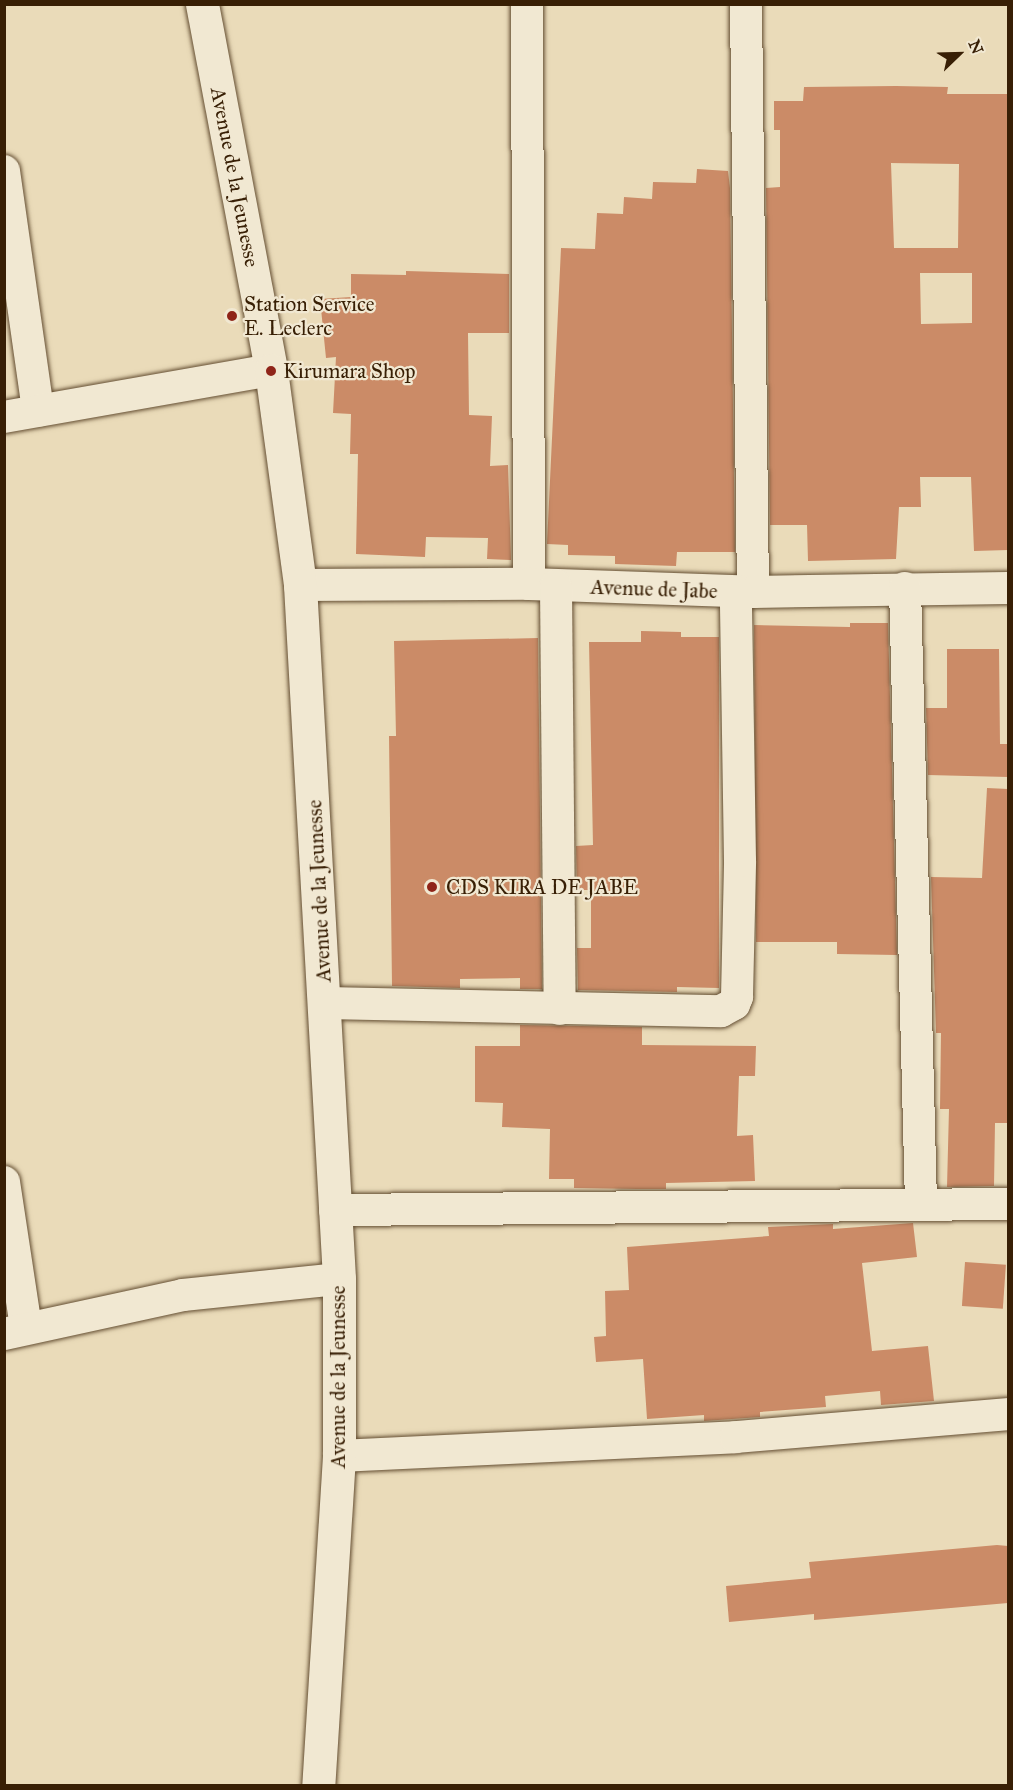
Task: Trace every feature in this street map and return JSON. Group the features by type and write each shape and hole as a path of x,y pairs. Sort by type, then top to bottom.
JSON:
{"street":[{"name":"Avenue de la Jeunesse","path":"202,4 270,370 300,585 326,1003 339,1279 339,1456 318,1785"},
{"path":"527,4 543,585 560,1009"},
{"path":"326,1003 721,1011 729,1008 737,997 745,592 746,4"},
{"path":"4,171 38,411"},
{"path":"4,417 270,370"},
{"name":"Avenue de Jabe","path":"300,585 543,585 745,592 1008,588"},
{"path":"904,588 921,1203"},
{"path":"4,1182 15,1330 183,1295 339,1279"},
{"path":"335,1210 1008,1204"},
{"path":"339,1456 736,1437 1008,1414"}],"building":[{"path":"804,87 948,87 947,94 1008,94 1008,550 974,551 971,477 920,477 921,507 899,507 896,559 808,561 807,525 770,525 766,188 780,187 780,130 774,130 774,101 803,101","holes":["891,163 959,164 958,248 894,248","920,273 972,273 972,323 921,324"]},
{"path":"697,169 728,171 730,188 735,552 677,552 676,566 615,564 615,556 568,555 568,545 547,544 561,248 595,249 597,213 623,214 624,197 652,199 653,182 696,183"},
{"path":"406,271 509,274 509,333 468,333 469,415 492,416 490,466 508,465 511,560 487,559 488,538 426,537 425,557 356,554 358,454 350,454 351,414 333,413 336,357 326,358 320,299 351,297 351,274 406,275"},
{"path":"850,623 888,623 897,955 837,954 837,942 756,942 754,625 850,627"},
{"path":"641,631 681,632 681,637 719,637 719,988 677,987 677,992 578,990 577,948 591,948 591,890 577,890 576,846 593,845 589,642 641,642"},
{"path":"538,638 542,989 520,989 520,978 460,979 460,988 392,986 389,736 396,736 394,641"},
{"path":"947,649 999,649 1000,744 1008,744 1008,777 928,775 926,708 947,708"},
{"path":"987,788 1008,789 1008,1123 995,1123 994,1186 947,1187 949,1109 940,1109 941,1033 936,1033 931,877 982,878"},
{"path":"520,1025 642,1027 642,1045 756,1046 755,1076 739,1076 737,1136 753,1135 755,1181 666,1183 666,1189 637,1189 574,1188 574,1179 549,1179 550,1129 502,1127 503,1103 475,1102 475,1046 520,1046"},
{"path":"913,1223 917,1257 862,1263 872,1351 928,1346 934,1401 881,1405 880,1391 825,1396 826,1407 760,1412 760,1417 704,1421 704,1415 647,1419 643,1359 596,1362 594,1337 606,1336 605,1291 629,1290 627,1247 769,1236 768,1227 833,1224 833,1229"},
{"path":"965,1262 1006,1265 1003,1309 962,1306"},
{"path":"997,1545 1008,1546 1008,1603 814,1620 814,1614 729,1622 726,1586 811,1578 809,1562"}],"place":[{"name":"Station Service E. Leclerc","path":"232,316"},
{"name":"Kirumara Shop","path":"271,371"},
{"name":"CDS KIRA DE JABE","path":"432,887"}]}
